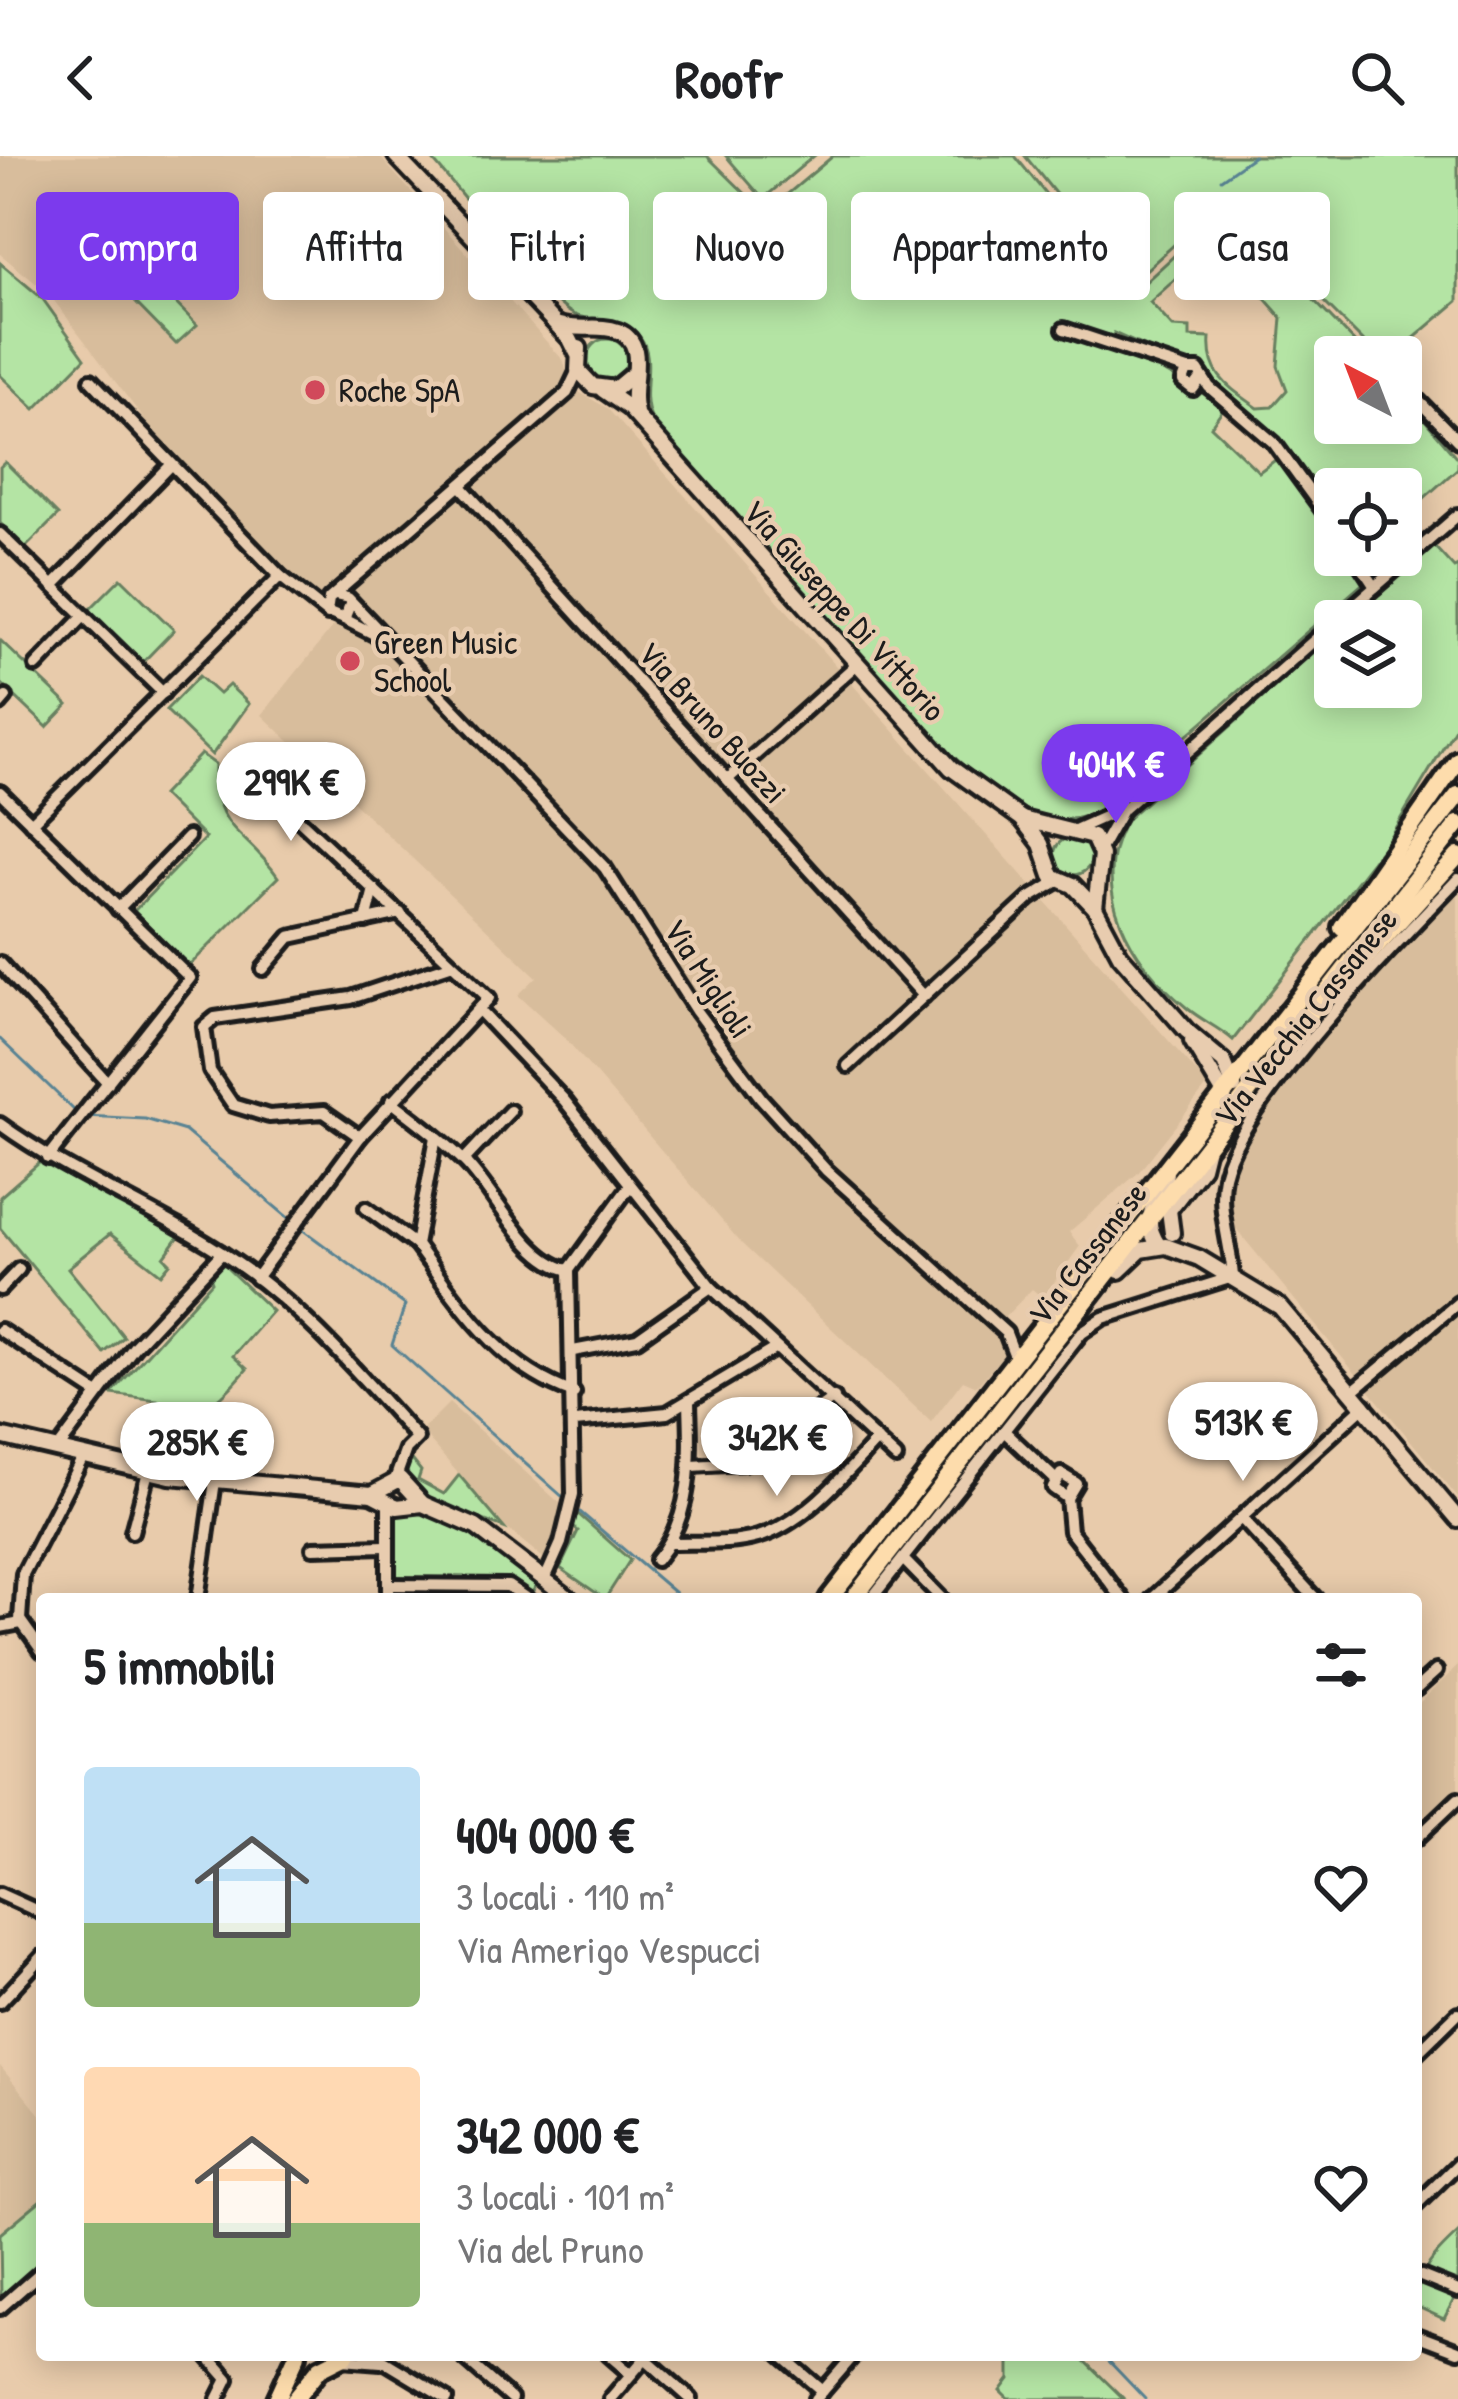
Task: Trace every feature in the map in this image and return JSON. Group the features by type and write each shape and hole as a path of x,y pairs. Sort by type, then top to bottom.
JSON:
{"main road":[{"path":"398,156 544,317 570,339 578,362 598,388 620,387 634,373"},
{"path":"544,317 595,332 615,330 628,337 637,353 632,400 640,422"},
{"path":"578,362 595,332"},
{"name":"Via Giuseppe Di Vittorio","path":"598,388 640,422 950,768 1022,820 1045,858 1095,908 1120,955 1187,1031 1226,1087"},
{"path":"1224,1061 1244,1057 1458,760"},
{"name":"Via Cassanese","path":"834,1593 1126,1225 1226,1087 1290,1012 1458,794"},
{"name":"Via Giuseppe Di Vittorio","path":"1022,820 1090,834 1100,849 1095,908"},
{"name":"Via Cassanese","path":"858,1593 1458,824"},
{"path":"1045,858 1070,829"},
{"path":"1330,990 1380,946 1458,856"},
{"path":"1066,883 1095,874"},
{"path":"1290,1012 1296,988"},
{"name":"Via Giuseppe Di Vittorio","path":"1187,1031 1224,1061 1226,1087"},
{"path":"1172,1233 1169,1210 1202,1167 1210,1133 1233,1103 1226,1087 1259,1081"},
{"path":"1159,1246 1148,1223 1149,1207 1166,1173"},
{"path":"1126,1225 1148,1223 1172,1233 1203,1260 1297,1321 1458,1519"},
{"path":"1089,1299 1102,1292 1134,1254 1159,1246 1203,1260"},
{"path":"0,1436 148,1472 397,1493 490,1534 562,1593"},
{"path":"0,1449 31,1444"},
{"path":"277,2399 296,2361"},
{"path":"295,2399 314,2374 337,2361"}],"street":[{"path":"1064,329 1171,368 1212,389 1274,443 1314,498"},
{"path":"328,614 332,597 567,393 578,362"},
{"path":"91,380 280,576 328,614 382,638"},
{"path":"567,393 598,388"},
{"path":"1422,404 1458,441"},
{"path":"53,586 170,466"},
{"name":"Via Bruno Buozzi","path":"461,486 924,995"},
{"path":"1359,600 1458,515"},
{"path":"3,543 163,693"},
{"path":"344,619 360,575"},
{"path":"32,823 280,576"},
{"path":"1368,576 1375,586"},
{"path":"304,594 350,600"},
{"name":"Via Miglioli","path":"350,600 605,868 707,1027 774,1112 826,1170 1006,1333"},
{"path":"36,665 84,616"},
{"path":"1100,849 1124,808 1314,640"},
{"path":"728,779 857,664"},
{"path":"240,764 489,998 360,1137 256,1278"},
{"path":"0,792 190,981 48,1157"},
{"path":"1070,829 1124,808"},
{"path":"118,909 188,837"},
{"path":"1030,898 1045,858"},
{"name":"Via Vecchia Cassanese","path":"1232,1277 1222,1195 1238,1137 1370,972 1458,879"},
{"path":"848,1066 1030,898 1066,883"},
{"path":"366,921 374,889"},
{"path":"263,969 290,937 400,914"},
{"path":"0,963 108,1082"},
{"path":"360,1137 324,1112 265,1116 233,1105 210,1071 207,1023 351,998 450,965"},
{"path":"479,1010 564,1100 711,1287 896,1457"},
{"path":"391,1101 464,1160 531,1244 555,1267 569,1270"},
{"path":"464,1160 510,1112"},
{"path":"3,1131 222,1252 317,1332 417,1438 387,1521 388,1593"},
{"path":"416,1245 436,1137"},
{"path":"545,1579 569,1519 575,1422 569,1270 628,1187"},
{"path":"366,1208 416,1245 476,1329 529,1372 574,1393"},
{"path":"58,1449 98,1394 222,1252"},
{"path":"1186,1293 1206,1275 1203,1260"},
{"path":"0,1289 20,1269"},
{"path":"876,1593 1091,1324 1232,1277"},
{"path":"573,1351 637,1339 711,1287"},
{"path":"1354,1390 1458,1303"},
{"path":"1006,1333 1027,1336 1046,1325"},
{"path":"0,1330 98,1394"},
{"path":"1006,1333 1015,1344 1016,1364"},
{"path":"575,1422 653,1417 689,1403 776,1348"},
{"path":"692,1466 743,1463 834,1398"},
{"path":"656,1561 670,1543 692,1466 689,1403"},
{"path":"1159,1593 1365,1405"},
{"path":"1004,1431 1055,1479"},
{"path":"670,1543 747,1540 771,1532 829,1490 877,1440"},
{"path":"36,1643 21,1623 23,1574 83,1455"},
{"path":"132,1532 148,1472"},
{"path":"1055,1479 1065,1474 1075,1479 1076,1491 1067,1498"},
{"path":"1055,1479 1054,1492 1067,1498"},
{"path":"199,1593 215,1481"},
{"path":"1067,1498 1073,1538 1118,1593"},
{"path":"1241,1518 1310,1593"},
{"path":"313,1548 386,1546"},
{"path":"904,1559 936,1593"},
{"path":"388,1585 508,1586 518,1593"},
{"path":"0,1627 21,1623"},
{"path":"1422,1684 1436,1671"},
{"path":"1422,1833 1458,1798"},
{"path":"0,1894 36,1910"},
{"path":"0,2002 36,1964"},
{"path":"1422,2048 1458,2013"},
{"path":"1422,2199 1458,2164"},
{"path":"1422,2276 1458,2291"},
{"path":"0,2308 36,2277"},
{"path":"1422,2337 1458,2351"},
{"path":"212,2361 228,2379 218,2399"},
{"path":"383,2361 447,2399"},
{"path":"468,2361 512,2399"},
{"path":"616,2361 631,2374"},
{"path":"610,2399 642,2361"},
{"path":"650,2361 691,2399"},
{"path":"787,2361 820,2395 849,2361"}],"shaded area":[{"path":"0,156 379,156 411,192 263,192 263,300 444,300 444,228 468,255 468,300 509,300 563,360 572,388 607,408 1208,1085 1138,1173 1069,1232 1080,1246 1043,1298 1032,1289 1002,1320 1013,1330 1004,1339 1007,1351 977,1386 963,1380 931,1422 742,1244 565,1038 518,995 537,977 262,715 335,624 345,625 357,606 342,591 322,600 304,594 146,434 143,418 54,300 239,300 239,192 36,192 36,283 0,254"},
{"path":"1458,869 1458,1498 1219,1208 1218,1184 1233,1135 1337,1005"},
{"path":"449,1403 564,1507 547,1561 505,1527 429,1440 424,1428"},
{"path":"1458,1666 1458,1789 1428,1817 1422,1810 1422,1700"},
{"path":"0,2066 36,2110 36,2204 0,2234"}],"green space":[{"path":"429,156 707,156 744,192 653,192 653,300 827,300 827,192 790,192 833,156 1015,156 1044,192 851,192 851,300 1150,300 1150,278 1174,256 1174,281 1150,302 1173,327 1190,328 1190,337 1210,338 1212,362 1229,387 1258,408 1272,407 1287,390 1278,366 1282,318 1266,300 1314,300 1349,336 1314,336 1314,444 1422,444 1422,417 1458,459 1458,468 1422,500 1422,468 1314,468 1314,576 1372,576 1344,600 1314,600 1314,626 1104,807 1083,817 1043,817 1005,799 954,757 651,418 645,346 633,329 573,314 555,300 629,300 629,192 468,192 468,202","holes":["1114,333 1177,361 1203,364 1289,450 1259,472 1211,426 1225,406 1165,372 1108,351"]},
{"path":"726,156 814,156 771,192 757,192"},
{"path":"1025,156 1458,156 1458,301 1417,336 1358,336 1322,300 1330,300 1330,192 1174,192 1174,245 1150,266 1150,192 1054,192"},
{"path":"0,263 36,293 36,300 43,300 85,358 35,409 0,375"},
{"path":"173,300 197,325 176,344 136,303"},
{"path":"607,339 621,345 627,359 621,373 607,379 593,373 587,359 593,345"},
{"path":"5,462 58,515 25,548 0,523 0,467"},
{"path":"1433,545 1454,568 1458,566 1458,723 1385,845 1233,1040 1167,990 1133,946 1113,897 1116,845 1127,819 1314,652 1314,708 1422,708 1422,600 1371,600 1398,576 1422,576 1422,555"},
{"path":"121,578 174,630 141,664 88,611"},
{"path":"0,640 68,705 47,727 0,682"},
{"path":"199,676 219,694 229,685 249,704 212,755 166,710"},
{"path":"201,754 215,764 225,817 278,877 189,966 134,911 205,838 162,795"},
{"path":"1073,837 1086,843 1092,856 1086,869 1073,875 1060,869 1054,856 1060,843"},
{"path":"40,1162 180,1235 164,1257 170,1263 161,1274 110,1234 68,1268 124,1337 104,1353 0,1228 0,1197"},
{"path":"229,1262 228,1269 272,1311 233,1356 247,1369 218,1400 184,1416 155,1415 157,1400 111,1394 212,1282 209,1273"},
{"path":"410,1457 421,1471 418,1480 444,1494 459,1475 504,1528 416,1495 404,1473"},
{"path":"415,1507 488,1539 539,1582 527,1593 514,1584 395,1581 395,1513"},
{"path":"577,1513 630,1560 609,1593 596,1593 560,1568 578,1531 573,1527"},
{"path":"36,2204 36,2267 1,2296 0,2234"},
{"path":"1458,2233 1458,2291 1444,2319 1422,2309 1422,2278"},
{"path":"1010,2361 1085,2361 1124,2399 1009,2399 1001,2391 1010,2379"}],"waterway":[{"path":"1221,179 1254,156"},
{"path":"0,1039 76,1112"},
{"path":"85,1116 145,1119 185,1131 292,1221"},
{"path":"299,1227 405,1305 392,1345 564,1498"},
{"path":"580,1512 675,1593"},
{"path":"1109,2361 1145,2399"}],"place":[{"name":"Roche SpA","path":"315,390"},
{"name":"Green Music School","path":"350,661"}]}
